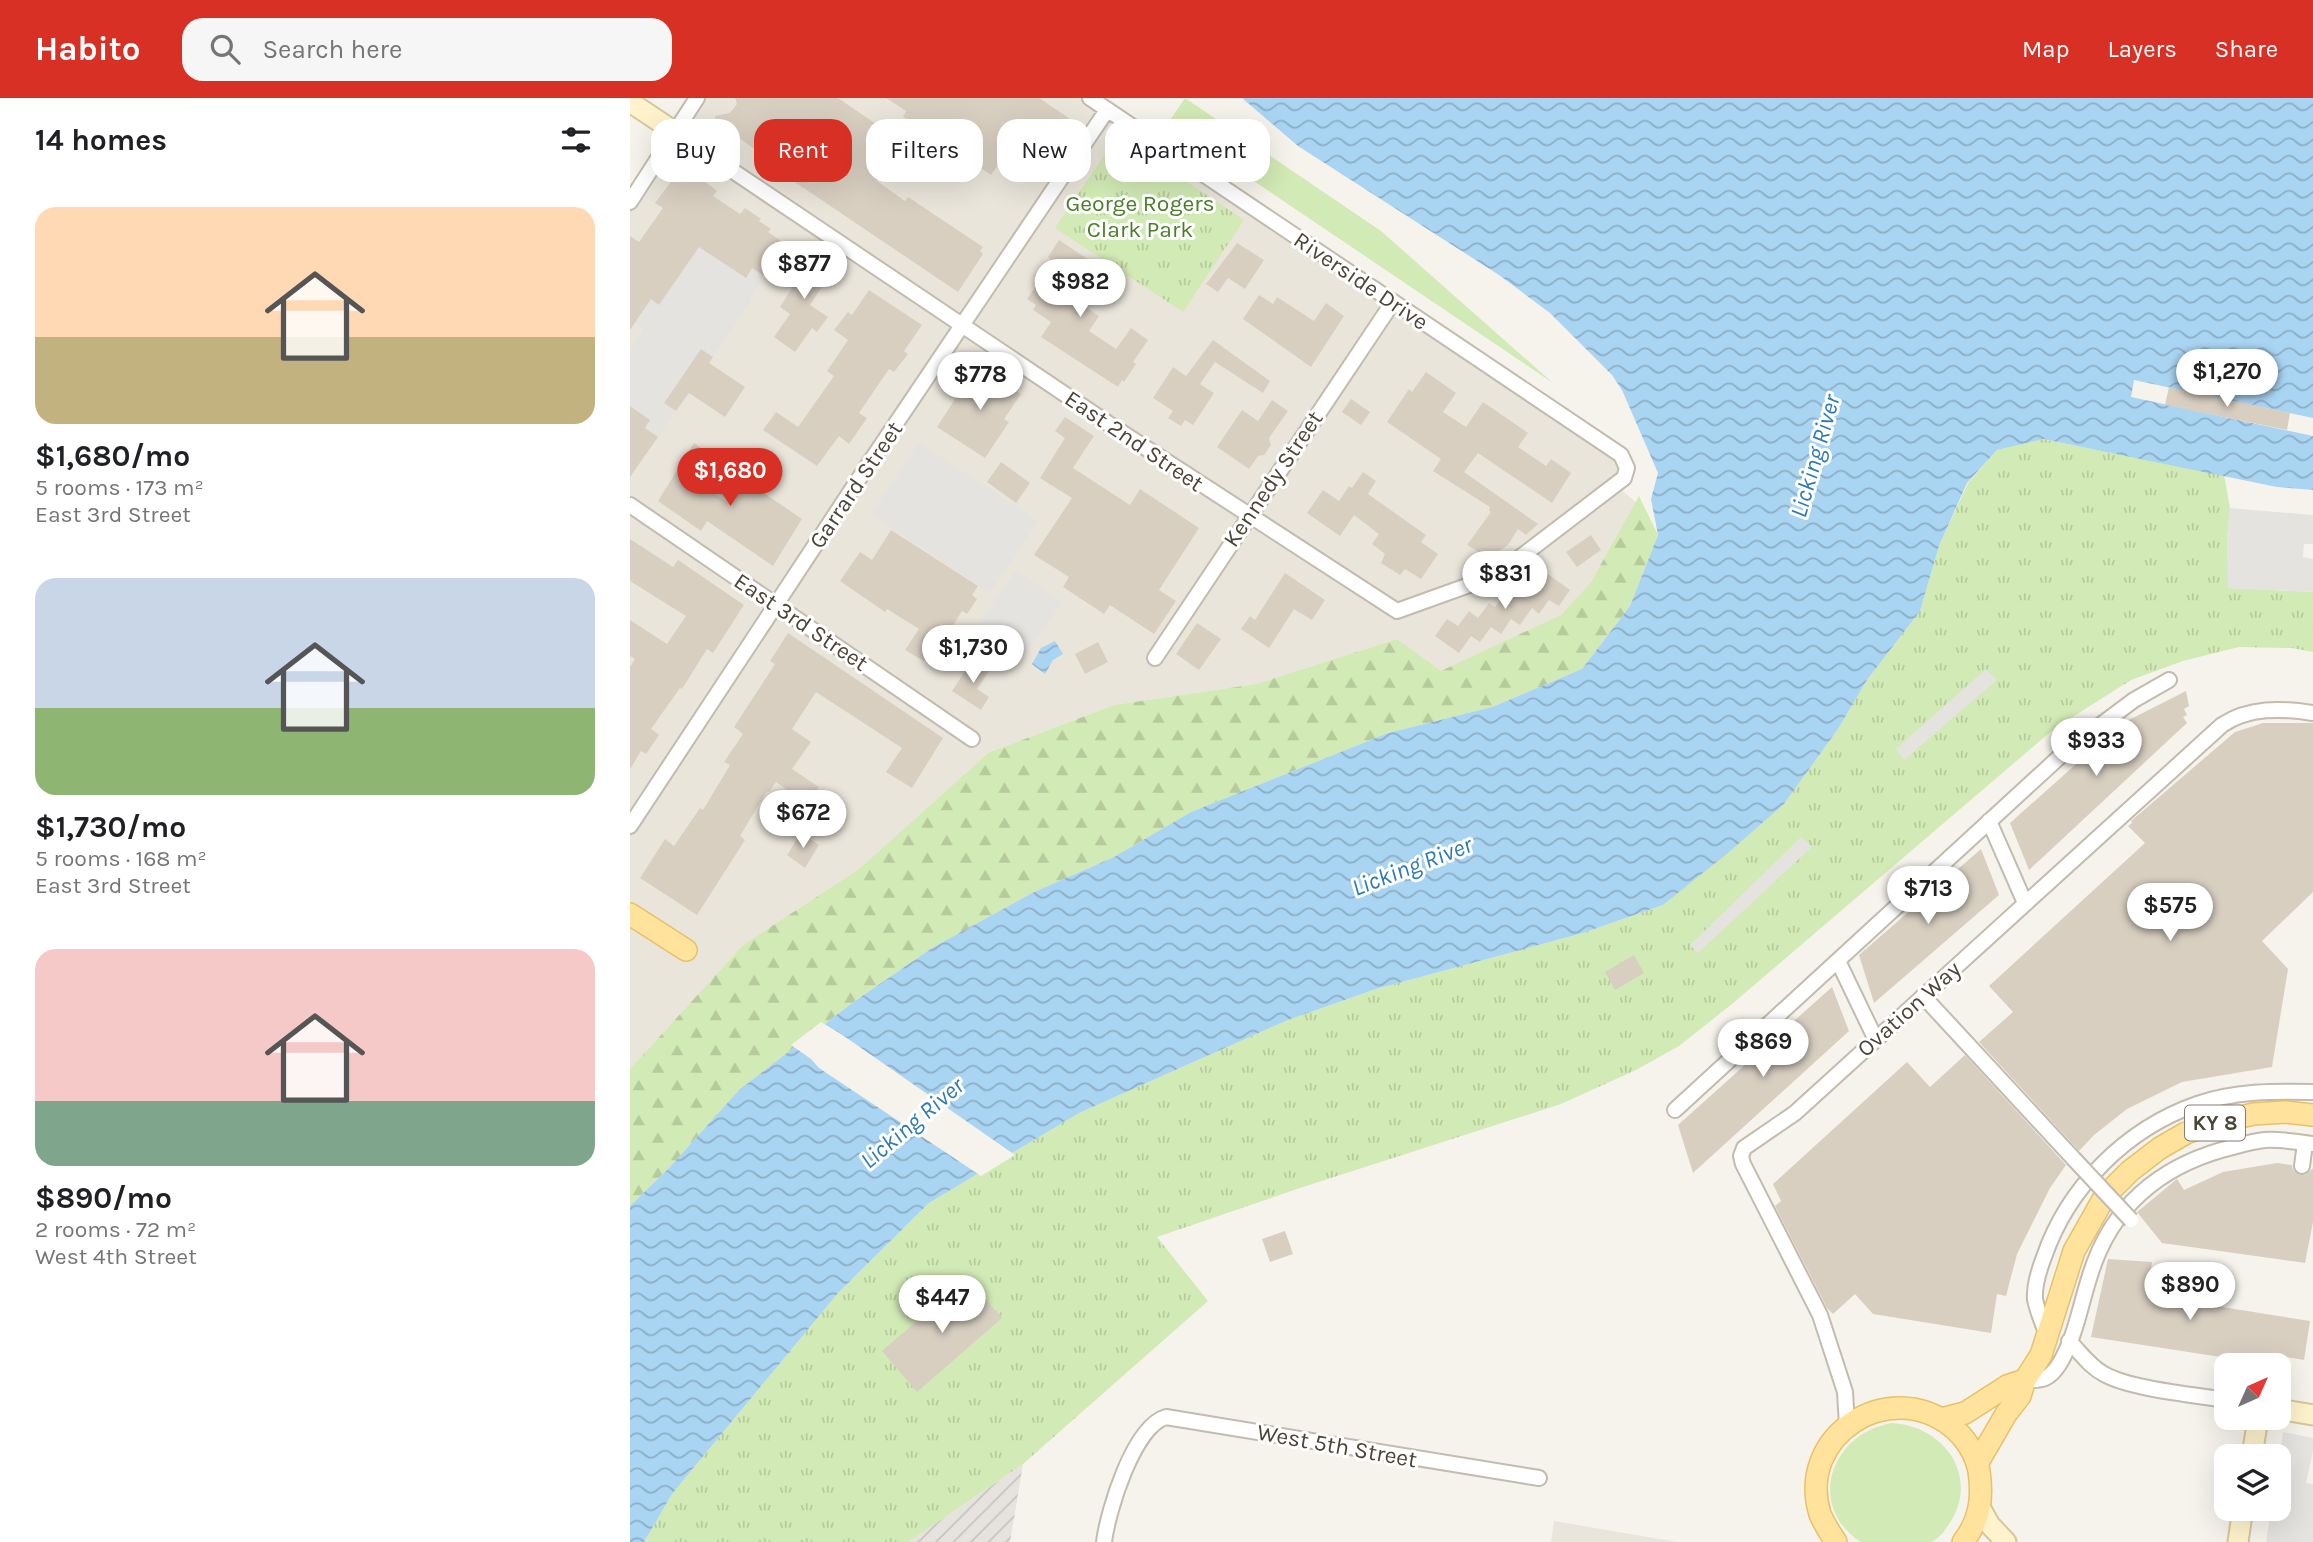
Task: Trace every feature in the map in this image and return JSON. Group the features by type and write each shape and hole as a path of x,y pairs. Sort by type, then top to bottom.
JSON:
{"main road":[{"path":"630,914 686,950"},
{"name":"KY 8","path":"1977,1464 2006,1414 2020,1396 2025,1380 2041,1355 2074,1251 2105,1196 2130,1171 2160,1148 2186,1133 2221,1121 2254,1114 2285,1112 2313,1115"},
{"path":"1941,1419 1965,1413 2007,1386 2025,1380"},
{"path":"1830,1534 1817,1498 1818,1474 1833,1440 1862,1416 1890,1408 1908,1408 1941,1419 1963,1438 1977,1464 1982,1490 1980,1507 1963,1542"}],"street":[{"path":"683,119 697,98"},
{"name":"Riverside Drive","path":"1090,98 1621,455 1627,468 1624,478 1497,575 1397,611"},
{"name":"East 2nd Street","path":"630,103 655,119"},
{"name":"Garrard Street","path":"630,827 1107,110"},
{"path":"630,202 651,169"},
{"name":"East 2nd Street","path":"740,176 1248,516 1397,611"},
{"name":"Kennedy Street","path":"1154,658 1393,302"},
{"name":"East 3rd Street","path":"630,505 972,739"},
{"path":"1675,1110 2067,750 2134,700 2169,680"},
{"name":"Ovation Way","path":"1847,1426 1845,1392 1821,1315 1741,1156 1747,1145 1785,1121 2222,725 2233,717 2254,711 2275,709 2313,713"},
{"path":"1989,821 2025,903"},
{"path":"1838,961 1876,1040"},
{"path":"1923,996 2131,1220"},
{"path":"2047,1336 2035,1299 2038,1275 2048,1245 2073,1199 2132,1137 2197,1104 2262,1090 2313,1092"},
{"path":"2025,1380 2042,1381 2061,1362 2104,1241 2133,1201 2151,1183 2171,1170 2224,1149 2265,1140 2309,1143 2302,1166"},
{"path":"2069,1341 2105,1375 2130,1384 2214,1398"},
{"path":"2291,1411 2313,1415"},
{"name":"West 5th Street","path":"1104,1542 1107,1519 1121,1478 1143,1436 1159,1419 1175,1418 1539,1479"},
{"path":"1980,1507 1990,1525 2006,1542"},
{"path":"2238,1542 2242,1521"}],"shaded area":[{"path":"697,98 1090,98 1121,119 1105,119 1105,182 1215,182 1621,455 1617,486 1638,504 1591,582 1561,615 1441,672 1397,639 1256,684 1114,705 988,753 859,869 743,945 630,1069 630,202 651,169 651,182 740,182 740,119 683,119"},
{"path":"691,239 745,278 752,268 763,275 750,302 713,357 701,349 664,403 676,411 658,437 645,428 650,420 630,406 630,349 643,329 634,323 650,299 660,304 685,267"},
{"path":"919,442 1038,521 990,593 871,514"},
{"path":"2230,508 2313,515 2313,544 2304,544 2303,557 2313,559 2313,592 2228,588 2227,540"},
{"path":"1016,570 1063,602 1021,659 976,627"},
{"path":"1986,669 1997,680 1904,760 1896,749"},
{"path":"1801,837 1812,847 1698,953 1690,945"},
{"path":"2283,1432 2313,1438 2306,1483 2313,1484 2313,1542 2266,1542 2269,1521 2291,1521 2291,1444 2281,1444"},
{"path":"1023,1464 1010,1542 908,1542"},
{"path":"1554,1521 1677,1542 1551,1542"}],"green space":[{"path":"1185,98 1216,119 1171,119"},
{"name":"George Rogers Clark Park","path":"1105,154 1105,182 1188,182 1244,220 1183,312 1055,228 1086,182 1091,182 1091,175"},
{"path":"1270,156 1381,231 1553,383 1255,182 1270,182"},
{"path":"2042,439 2224,475 2230,508 2227,540 2229,588 2313,592 2313,652 2292,648 2239,647 2183,661 2131,680 2055,728 1732,1004 1679,1046 1636,1070 1561,1104 1157,1237 1208,1301 1023,1464 908,1542 644,1542 672,1494 838,1293 929,1203 1079,1113 1288,1020 1376,989 1583,933 1663,905 1784,804 1838,729 1867,680 1920,611 1939,546 1968,483 1997,450"},
{"path":"1639,496 1658,535 1630,606 1582,669 1492,707 1388,733 1191,812 1114,857 1032,893 932,948 852,1003 739,1090 669,1168 630,1206 630,1069 743,945 859,869 988,753 1114,705 1256,684 1397,639 1441,671 1561,615 1591,582"},
{"path":"1892,1423 1911,1426 1928,1434 1953,1458 1959,1474 1961,1491 1957,1509 1944,1531 1931,1542 1861,1542 1844,1527 1834,1510 1830,1491 1833,1473 1841,1456 1854,1441 1871,1430"}],"water":[{"name":"Licking River","path":"1242,98 2313,98 2313,490 2277,487 2043,439 1997,450 1967,483 1939,546 1920,611 1867,680 1838,729 1784,804 1663,905 1583,933 1376,989 1288,1020 1079,1113 929,1203 838,1293 672,1494 644,1542 630,1542 630,1206 669,1168 739,1090 852,1003 932,948 1032,893 1114,857 1191,812 1388,733 1492,707 1582,669 1630,606 1658,535 1651,499 1658,473 1622,390 1612,375 1550,313 1499,275 1298,146 1270,122 1270,119"},
{"path":"1055,641 1063,654 1053,660 1045,674 1032,664 1041,648"}],"pier":[{"path":"2134,380 2313,418 2313,436 2131,397"},
{"path":"821,1022 1015,1155 981,1176 819,1068 791,1045"}],"building":[{"path":"735,98 838,98 869,119 866,119 866,182 878,182 905,201 908,197 983,247 980,251 983,254 958,292 795,182 852,182 852,119 754,119 754,149 740,139 740,119 716,119 715,116 730,113 737,104"},
{"path":"886,98 1039,98 1070,119 997,119 997,167 991,175 983,169 983,119 906,119 903,117 906,111"},
{"path":"671,182 705,182 717,191 713,196 740,214 745,208 771,229 768,232 784,243 763,275 752,268 746,278 699,247 659,305 651,299 630,330 630,236 639,242 663,208 655,203"},
{"path":"1059,240 1095,264 1072,298 1099,316 1089,331 1116,349 1131,328 1148,340 1133,362 1136,364 1118,387 1041,337 1051,322 1033,310 1036,305 1027,299 1053,261 1048,257"},
{"path":"1237,243 1264,260 1245,289 1228,278 1218,292 1206,284"},
{"path":"811,250 835,267 810,305 828,317 817,332 812,328 795,352 774,337 790,314 780,307 792,288 787,285"},
{"path":"869,290 922,325 904,351 908,354 894,372 889,369 859,413 867,418 849,444 839,436 817,466 763,430 776,412 798,427 834,376 827,371 848,340 834,330 848,312 852,315"},
{"path":"1259,295 1273,304 1277,297 1314,321 1326,303 1344,316 1311,367 1243,319"},
{"path":"1213,340 1270,381 1263,393 1215,362 1200,384 1214,393 1193,425 1185,420 1181,426 1168,418 1173,411 1153,398 1173,367 1186,376"},
{"path":"701,349 713,357 709,363 745,387 725,417 689,393 676,411 664,403"},
{"path":"975,368 987,377 994,376 1021,394 1004,419 1009,422 985,458 937,427"},
{"path":"1426,372 1456,393 1443,412 1466,427 1483,402 1528,433 1518,447 1546,466 1551,459 1571,473 1552,503 1478,453 1464,472 1538,524 1526,535 1518,529 1508,545 1488,558 1467,545 1491,512 1490,507 1433,471 1441,459 1387,422 1409,389 1412,392"},
{"path":"2169,387 2290,413 2287,430 2165,405"},
{"path":"1351,399 1370,412 1361,425 1342,412"},
{"path":"1272,400 1288,411 1269,438 1271,445 1264,455 1258,456 1249,469 1217,447 1242,410 1258,421"},
{"path":"630,406 650,420 645,428 658,437 630,477"},
{"path":"1065,417 1094,436 1073,468 1130,505 1140,489 1199,528 1159,590 1176,601 1154,634 1110,605 1104,614 1063,587 1069,577 1034,555 1072,498 1040,478 1065,438 1055,431"},
{"path":"694,443 720,461 702,486 729,503 745,480 802,519 773,566 707,521 701,531 658,501"},
{"path":"1001,462 1030,483 1016,503 987,482"},
{"path":"1363,472 1376,481 1368,494 1426,535 1421,542 1438,554 1421,579 1405,569 1400,575 1381,563 1385,554 1372,544 1379,534 1354,515 1340,536 1307,513 1323,490 1339,501"},
{"path":"891,530 978,586 972,595 977,599 967,614 962,611 947,635 943,632 924,661 905,650 919,629 887,609 885,612 840,581 860,552 872,560"},
{"path":"1591,535 1601,550 1577,567 1566,552"},
{"path":"630,539 673,567 678,560 744,605 713,653 707,649 682,689 680,688 651,729 659,735 646,754 641,751 630,769 630,667 635,659 630,656 630,620 667,644 686,616 630,581"},
{"path":"1541,569 1570,590 1559,606 1549,600 1539,614 1532,608 1520,625 1511,619 1501,634 1491,627 1480,642 1471,636 1459,653 1435,636 1447,619 1458,626 1469,611 1478,618 1489,603 1495,607 1507,591 1513,595 1523,581 1530,586"},
{"path":"1285,573 1325,600 1312,620 1294,609 1269,648 1241,629 1250,616 1255,620"},
{"path":"1197,623 1221,639 1199,670 1176,654"},
{"path":"788,633 943,738 912,788 886,772 902,748 816,692 792,729 811,742 792,769 819,787 807,804 776,782 769,792 767,791 740,836 745,840 697,915 640,878 665,839 674,846 700,808 703,810 730,765 724,762 743,734 734,727 775,664 770,661"},
{"path":"1098,642 1108,662 1085,674 1075,654"},
{"path":"973,659 990,670 977,689 989,697 981,710 952,691"},
{"path":"2186,691 2189,706 2184,709 2187,715 2183,717 2187,723 2029,870 2010,823 2121,724"},
{"path":"2263,723 2313,723 2313,892 2262,941 2288,969 2272,1067 2182,1082 2127,1109 2094,1135 2079,1151 1979,1042 2013,1012 1989,986 2145,843 2128,826 2131,821 2235,732"},
{"path":"801,833 819,845 805,868 787,855"},
{"path":"1981,849 1999,895 1874,1003 1859,955"},
{"path":"1634,955 1644,973 1615,990 1605,972"},
{"path":"1832,987 1849,1031 1693,1173 1678,1125"},
{"path":"1965,1055 2066,1165 2050,1188 2017,1254 2006,1296 1997,1294 1991,1333 1873,1314 1855,1294 1833,1314 1827,1308 1775,1206 1781,1201 1773,1184 1907,1062 1930,1087"},
{"path":"2277,1163 2292,1165 2293,1170 2300,1175 2306,1175 2313,1168 2313,1222 2305,1263 2162,1243 2137,1212 2177,1179 2184,1190 2223,1172"},
{"path":"1285,1231 1293,1254 1270,1262 1262,1239"},
{"path":"2108,1259 2152,1262 2147,1295 2310,1321 2304,1360 2291,1358 2291,1353 2214,1353 2214,1356 2091,1337"},
{"path":"967,1278 1002,1318 917,1392 882,1351"}]}
